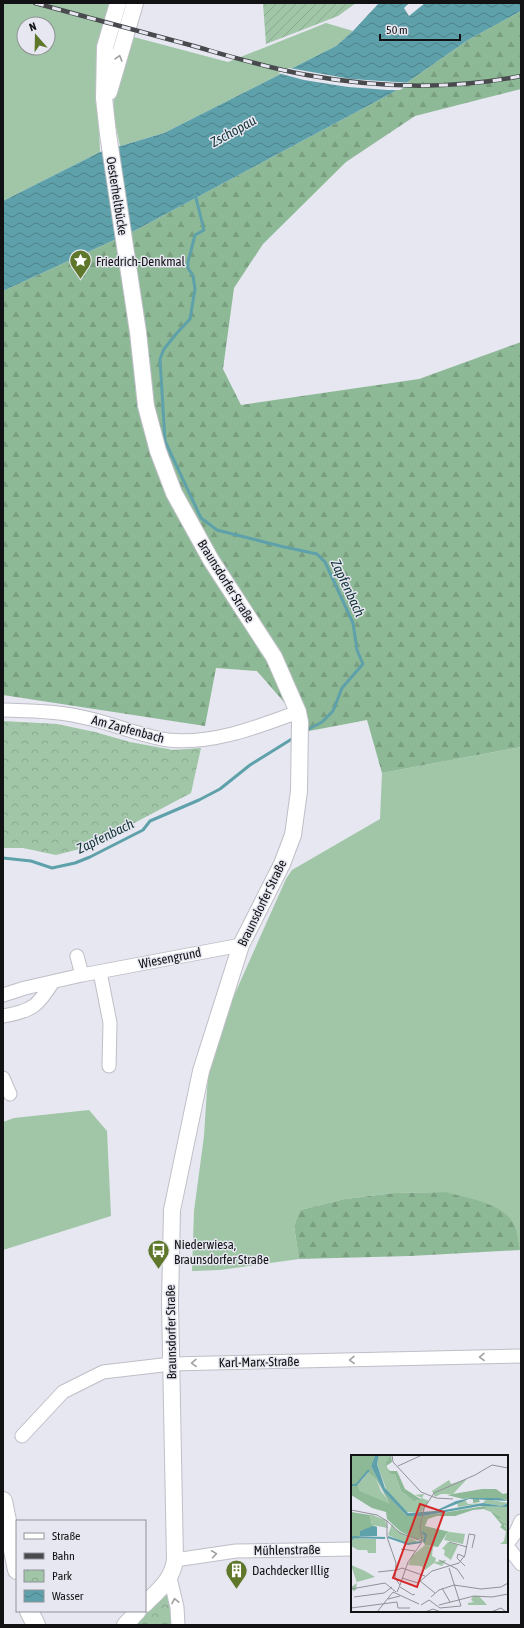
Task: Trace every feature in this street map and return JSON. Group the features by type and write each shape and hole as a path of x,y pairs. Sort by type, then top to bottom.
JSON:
{"main road":[{"path":"3,1501 16,1565"},
{"path":"29,1612 36,1625"}],"street":[{"path":"105,109 105,47 118,3"},
{"path":"105,109 135,3"},
{"name":"Oesterheltbücke","path":"105,109 127,258"},
{"name":"Braunsdorfer Straße","path":"127,258 138,332 146,406 165,472 174,493 211,560 274,657 299,717 300,746 299,792 293,835 282,864 241,945 201,1071 172,1210 170,1295 175,1560 174,1571 170,1578 146,1603"},
{"name":"Am Zapfenbach","path":"3,710 60,712 92,719 168,740 190,740 219,737 299,717"},
{"name":"Wiesengrund","path":"3,995 25,988 82,975 241,945"},
{"path":"77,956 82,975"},
{"path":"100,972 110,1023 109,1066"},
{"path":"3,1016 18,1013 31,1008 40,1001 53,982"},
{"path":"3,1078 10,1094"},
{"name":"Karl-Marx-Straße","path":"22,1436 63,1392 84,1380 103,1372 171,1364 521,1356"},
{"path":"508,1544 521,1521"},
{"path":"508,1546 521,1564"},
{"name":"Mühlenstraße","path":"175,1560 236,1551 351,1549"},
{"name":"Braunsdorfer Straße","path":"170,1578 176,1606 178,1625"},
{"path":"124,1625 137,1612"}],"green space":[{"path":"3,3 114,3 98,110 100,152 3,201"},
{"path":"263,3 356,3 338,16 266,44"},
{"path":"521,11 521,89 415,116 346,162 263,244 234,288 223,369 241,405 419,379 521,342 521,747 382,773 367,720 309,731 257,671 216,668 205,726 3,695 3,291 136,230 392,93 468,40"},
{"path":"326,23 353,31 336,46 164,133 120,146 113,113 114,93 130,36 228,62"},
{"path":"3,721 57,724 95,732 130,742 173,750 201,748 191,793 91,846 56,855 23,848 3,848"},
{"path":"521,747 521,1250 445,1192 394,1193 345,1199 300,1210 294,1226 299,1259 220,1270 192,1271 194,1211 204,1136 208,1074 233,998 286,879 292,870 380,819 382,773"},
{"path":"89,1110 107,1131 111,1216 3,1250 3,1122 14,1118"},
{"path":"445,1192 484,1202 502,1211 514,1225 520,1250 410,1256 299,1259 294,1226 300,1210 345,1199 394,1193"},
{"path":"170,1578 178,1625 125,1625 137,1612 146,1612 146,1603"}],"water":[{"name":"Zschopau","path":"379,3 409,3 404,8 409,16 425,3 521,3 521,11 468,40 392,93 136,230 3,291 3,201 100,152 164,133 336,46 353,31"}],"pier":[{"path":"289,68 351,79 411,83 400,90 348,87 304,80 278,73"}],"waterway":[{"name":"Zapfenbach","path":"195,194 204,230 195,235 188,262 188,268 193,276 195,289 190,319 164,349 160,359 165,441 201,518 217,530 317,554 325,562 353,623 357,650 363,664 342,688 333,711 322,722 305,731"},
{"name":"Zapfenbach","path":"3,858 31,861 52,868 75,863 90,857 143,830 150,821 199,800 220,789 250,765 295,737"}],"railway":[{"path":"35,3 263,65 292,72 360,83 414,86 468,84 521,76"}],"place":[{"name":"Friedrich-Denkmal","path":"81,280"},
{"name":"Niederwiesa, Braunsdorfer Straße","path":"159,1270"},
{"name":"Dachdecker Illig","path":"236,1590"}]}
